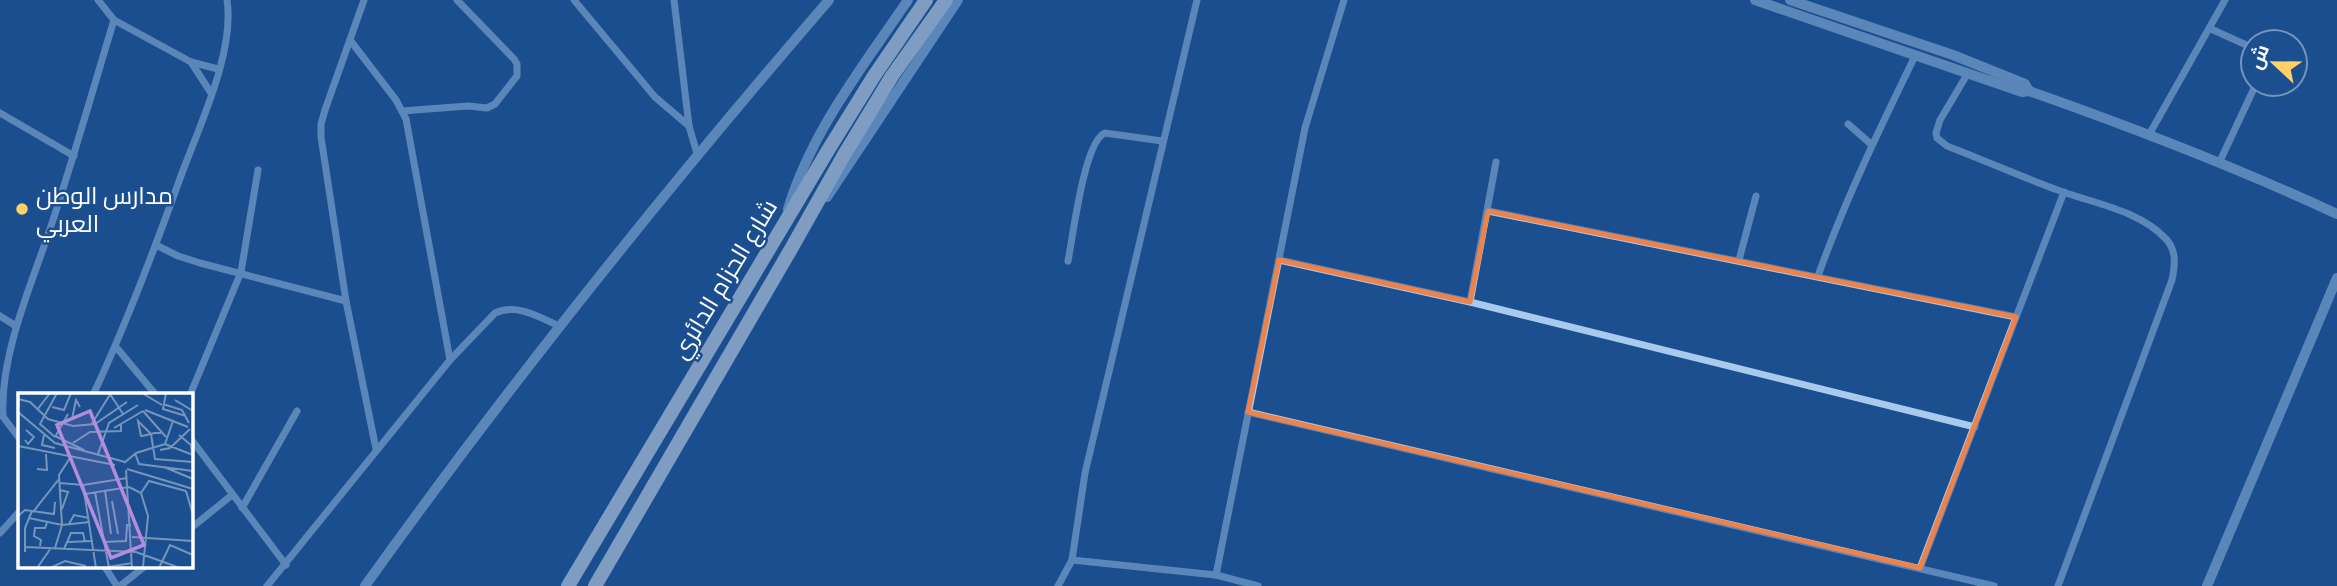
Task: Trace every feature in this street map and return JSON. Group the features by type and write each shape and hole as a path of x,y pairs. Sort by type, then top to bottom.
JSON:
{"highway":[{"name":"شارع الحزام الدائري","path":"568,586 785,220 874,76 926,0"},
{"name":"شارع الحزام الدائري","path":"595,586 844,155 892,76 946,0"}],"street":[{"path":"98,0 114,20 191,62 218,69"},
{"path":"94,393 116,347 156,245 211,93 228,32 227,0"},
{"path":"364,0 321,124 346,301 376,449"},
{"path":"402,111 468,106 488,108 495,104 517,76 517,64 514,60 457,0"},
{"path":"574,0 655,97 689,126"},
{"path":"674,0 689,126 698,158"},
{"path":"365,586 434,489 559,326 829,0"},
{"path":"785,220 798,179 822,132 845,91 908,0"},
{"path":"806,223 823,204 958,0"},
{"path":"1058,586 1072,560 1085,473 1197,0"},
{"path":"1216,575 1305,128 1344,0"},
{"path":"1755,0 2150,134 2220,161 2337,214"},
{"path":"1790,0 1953,55 2025,84 2029,91"},
{"path":"2150,134 2225,0"},
{"path":"18,437 1,414 2,383 16,326 74,156 114,20"},
{"path":"2211,29 2239,42"},
{"path":"350,40 406,119 450,359"},
{"path":"1818,276 1833,233 1915,56"},
{"path":"191,62 211,93"},
{"path":"1968,74 1940,120 1937,138 1947,146 2115,209 2145,223 2168,240 2174,254 2172,280 2058,586"},
{"path":"2220,161 2249,98"},
{"path":"1,116 74,156"},
{"path":"1847,124 1872,145"},
{"path":"1068,261 1086,166 1096,139 1105,133 1162,141"},
{"path":"1470,302 1496,162"},
{"path":"191,393 241,272 258,170"},
{"path":"1920,568 2064,192"},
{"path":"1739,260 1756,196"},
{"path":"1488,211 2016,317"},
{"path":"156,245 178,256 346,301"},
{"path":"1279,260 1470,302 1975,428"},
{"path":"2207,586 2337,278"},
{"path":"267,586 450,359 495,313 500,310 523,310 559,326"},
{"path":"0,316 16,326"},
{"path":"116,347 154,393"},
{"path":"242,508 297,411"},
{"path":"1248,412 1994,586"},
{"path":"192,440 286,565"},
{"path":"192,527 232,495"},
{"path":"0,533 18,513"},
{"path":"1072,560 1216,575 1258,586"},
{"path":"106,568 119,586 143,568"}],"highlighted area":[{"path":"1488,211 2016,317 1920,568 1248,412 1279,260 1470,302"}],"place":[{"name":"مدارس الوطن العربي","path":"22,209"}]}
